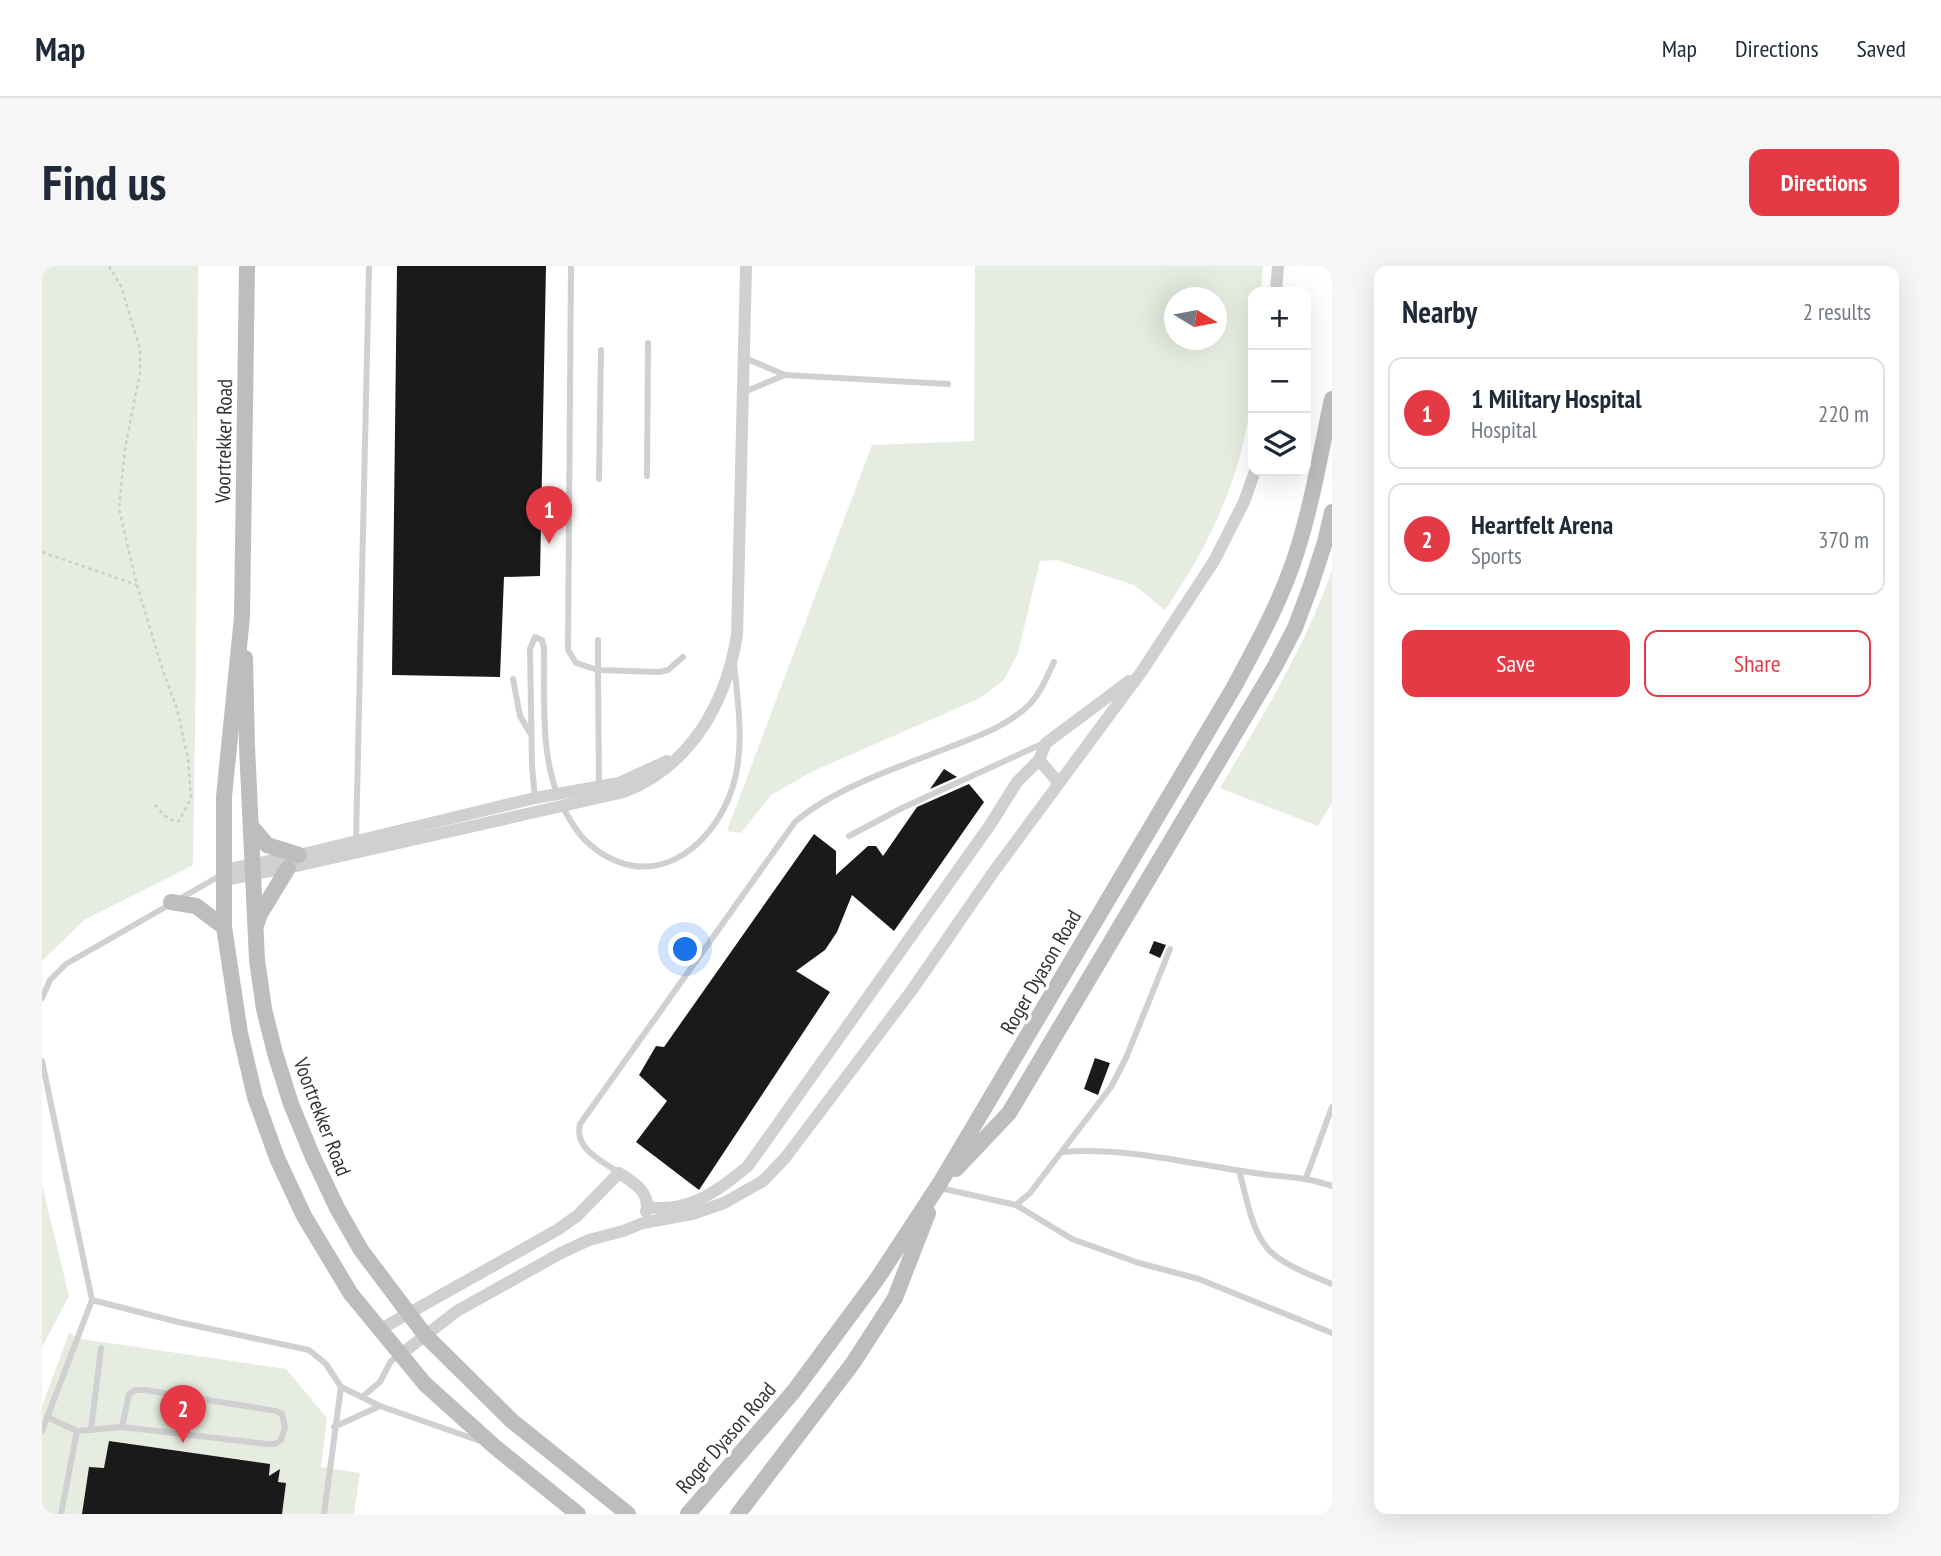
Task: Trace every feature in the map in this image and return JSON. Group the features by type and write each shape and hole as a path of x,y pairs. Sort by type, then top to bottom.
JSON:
{"street":[{"name":"Voortrekker Road","path":"247,266 242,617 224,797 222,876 224,927 231,983 255,1097 277,1158 304,1216 351,1294 425,1384 495,1447 578,1514"},
{"path":"222,876 536,813 652,780 669,768 682,753 716,704 733,658 738,610 746,266"},
{"path":"1277,287 1279,266"},
{"name":"Roger Dyason Road","path":"688,1514 794,1391 877,1279 940,1183 1234,687 1275,609 1292,567 1308,514 1332,399"},
{"path":"400,1355 486,1293 561,1253 589,1240 643,1223 692,1214 713,1207 743,1194 763,1181 785,1158 912,990 1058,782 1142,671 1214,561 1244,502 1253,476"},
{"name":"Roger Dyason Road","path":"743,1510 853,1363 895,1298 938,1188 1009,1112 1253,707 1295,628 1325,542 1332,512"},
{"name":"Voortrekker Road","path":"242,617 247,676 251,869 264,1009 287,1091 307,1143 337,1208 361,1250 425,1335 512,1421 628,1514"},
{"path":"648,1207 669,1208 692,1204 715,1193 748,1166 990,824 1009,793 1039,760 1046,743 1142,671"},
{"path":"1039,760 1058,782"},
{"path":"356,847 535,798 600,793"},
{"path":"251,826 267,845 294,861"},
{"path":"255,933 260,914 294,861"},
{"path":"171,902 196,906 224,927"},
{"path":"748,1166 763,1181"},
{"path":"379,1330 557,1230 577,1216 619,1173 640,1188 646,1199 648,1207 643,1223"}],"lane":[{"path":"356,847 369,266"},
{"path":"571,266 568,650 576,663 598,670 659,672 668,670 683,657"},
{"path":"646,476 648,343"},
{"path":"599,479 601,350"},
{"path":"745,358 785,375 948,384"},
{"path":"744,392 785,375"},
{"path":"536,813 531,735 530,649 533,638 540,638 544,648 546,729 553,782 562,805 584,839 599,852 615,861 633,866 648,867 678,859 692,850 704,840 725,806 737,768 739,720 733,658"},
{"path":"598,640 600,793"},
{"path":"619,1173 582,1145 578,1133 580,1124 795,822 828,799 990,731 1029,704 1040,692 1054,662"},
{"path":"513,679 520,716 531,735"},
{"path":"849,836 902,808 1046,743"},
{"path":"42,998 50,980 66,964 171,902 222,876"},
{"path":"1016,1205 1030,1193 1103,1098 1118,1073 1170,949"},
{"path":"42,1061 92,1300 42,1431"},
{"path":"1306,1178 1332,1107"},
{"path":"1062,1152 1115,1150 1239,1171 1306,1178 1332,1186"},
{"path":"1239,1171 1257,1232 1266,1248 1281,1260 1332,1284"},
{"path":"938,1188 1016,1205 1072,1239 1139,1263 1199,1279 1332,1334"},
{"path":"92,1300 178,1322 309,1350 326,1364 341,1387 380,1406 495,1447"},
{"path":"91,1430 101,1348"},
{"path":"362,1397 380,1382 391,1361 400,1355"},
{"path":"324,1514 341,1387"},
{"path":"47,1417 77,1431 122,1427 275,1444 281,1440 285,1427 282,1414 276,1411 145,1390 135,1390 129,1395 122,1427"},
{"path":"334,1427 380,1406"},
{"path":"61,1514 77,1431"}],"path":[{"path":"108,266 121,286 139,349 140,373 125,448 119,509 137,585 177,709 188,759 191,798 179,821 166,816 153,803"},
{"path":"42,552 137,585"}],"shaded area":[{"path":"42,266 198,266 193,865 84,920 42,961"},
{"path":"975,266 1263,266 1261,287 1248,287 1248,421 1240,456 1209,536 1165,610 1134,585 1057,560 1040,561 1018,653 1004,680 978,699 811,772 771,795 741,833 727,831 872,445 974,441"},
{"path":"1332,570 1332,803 1318,826 1220,788 1296,655"},
{"path":"42,1185 69,1296 42,1347"},
{"path":"69,1333 81,1339 286,1369 327,1418 321,1467 360,1473 354,1514 42,1514 42,1406"}],"building":[{"path":"397,266 546,266 540,576 504,577 500,677 392,675"},
{"path":"944,769 957,777 930,789"},
{"path":"969,784 984,802 894,931 852,895 837,932 825,950 796,971 830,992 699,1190 636,1142 667,1101 639,1075 656,1046 664,1047 814,834 836,851 836,875 868,846 876,846 883,856 917,807"},
{"path":"1154,941 1166,945 1160,958 1149,953"},
{"path":"1095,1058 1110,1063 1098,1095 1084,1089"},
{"path":"109,1441 270,1464 269,1476 280,1469 278,1482 286,1483 282,1514 82,1514 89,1467 104,1468"}],"place":[{"name":"1 Military Hospital","path":"549,544"},
{"name":"Heartfelt Arena","path":"183,1443"}]}
